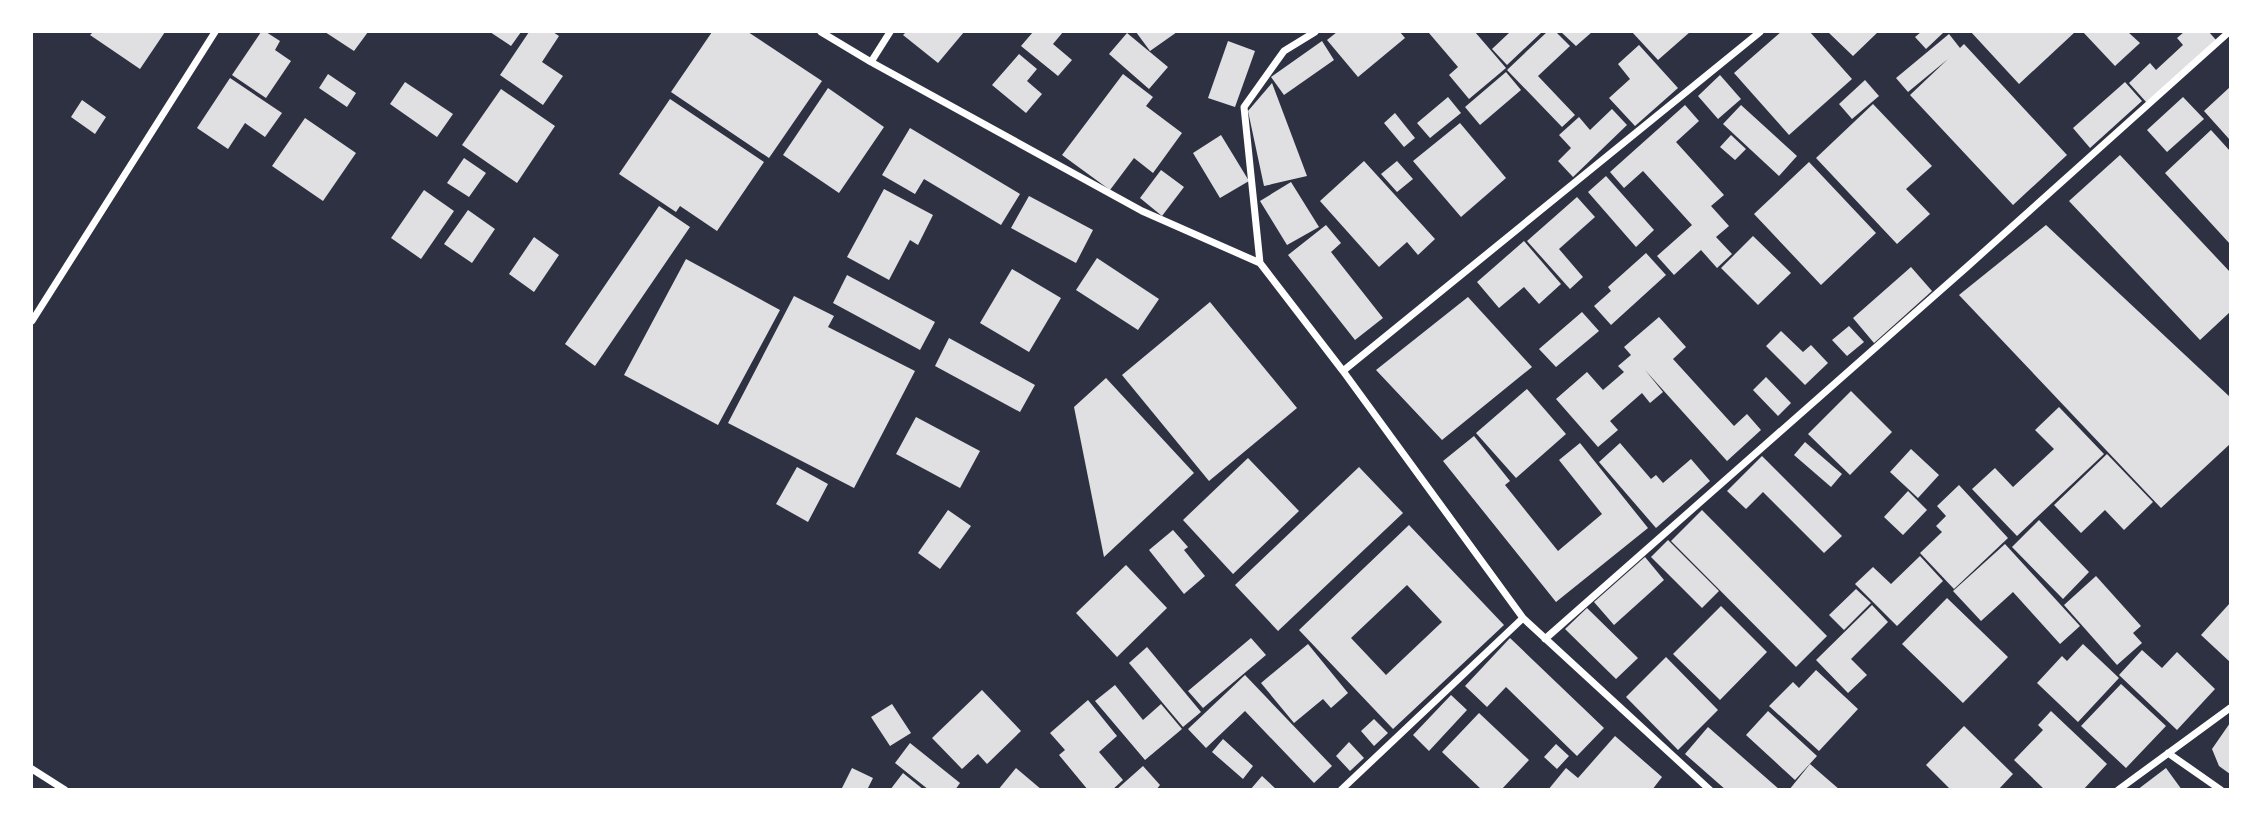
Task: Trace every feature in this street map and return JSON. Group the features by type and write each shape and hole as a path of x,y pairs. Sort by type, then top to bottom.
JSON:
{"street":[{"path":"32,321 215,32"},
{"path":"821,32 1142,211 1260,263 1343,371 1523,618 1710,789"},
{"path":"871,62 890,32"},
{"path":"1260,263 1244,107 1284,51 1315,32"},
{"path":"1343,371 1760,32"},
{"path":"1545,639 2229,32"},
{"path":"1341,789 1523,618"},
{"path":"2118,789 2231,708"},
{"path":"2168,753 2221,789"},
{"path":"32,769 65,789"}],"building":[{"path":"93,32 165,32 140,69 90,35"},
{"path":"261,32 266,32 280,41 275,50 291,61 266,98 232,75"},
{"path":"325,32 368,32 354,51"},
{"path":"490,32 521,32 511,46"},
{"path":"529,32 553,32 559,36 542,62 563,76 543,105 500,75"},
{"path":"712,32 748,32 822,81 769,158 671,92"},
{"path":"906,32 964,32 938,63 903,35"},
{"path":"1033,32 1063,32 1053,44 1072,60 1058,76 1021,46"},
{"path":"1136,32 1177,32 1150,51"},
{"path":"1337,32 1400,32 1405,38 1358,77 1327,40"},
{"path":"1475,32 1506,68 1469,99 1449,75 1458,67 1429,33"},
{"path":"1510,32 1542,32 1507,65 1492,49"},
{"path":"1547,32 1556,32 1570,46 1538,76 1575,115 1562,127 1507,70"},
{"path":"1561,32 1592,32 1576,46"},
{"path":"1632,32 1690,32 1658,60"},
{"path":"1781,32 1810,32 1852,79 1789,135 1734,73"},
{"path":"1828,32 1878,32 1853,56"},
{"path":"1921,32 1944,32 1926,49 1915,37"},
{"path":"1971,32 2075,32 2019,84"},
{"path":"2083,32 2128,32 2140,43 2115,66"},
{"path":"2184,32 2209,32 2216,40 2147,103 2129,83 2150,63 2156,70 2183,45 2177,38"},
{"path":"1127,33 1168,67 1149,89 1109,54"},
{"path":"1949,34 1960,48 1964,44 2067,155 2013,205 1910,95 1948,59 1908,92 1896,78"},
{"path":"1228,41 1255,51 1235,107 1208,98"},
{"path":"1322,41 1334,60 1284,95 1271,77"},
{"path":"1639,45 1678,88 1635,126 1609,98 1630,79 1618,64"},
{"path":"1019,54 1037,69 1027,81 1042,94 1026,113 992,85"},
{"path":"1506,72 1521,90 1480,125 1465,107"},
{"path":"328,74 356,93 347,107 319,88"},
{"path":"1123,74 1153,97 1146,106 1182,133 1153,173 1134,158 1110,190 1062,155"},
{"path":"1720,75 1741,99 1718,119 1698,96"},
{"path":"230,78 282,113 265,137 245,123 228,149 197,128"},
{"path":"1865,80 1879,96 1852,119 1839,104"},
{"path":"405,82 453,114 437,137 390,104"},
{"path":"2125,82 2142,101 2090,148 2073,128"},
{"path":"1272,83 1307,176 1264,186 1248,111"},
{"path":"2230,87 2230,140 2204,111"},
{"path":"828,88 884,127 839,193 783,155"},
{"path":"501,89 555,126 517,183 462,145"},
{"path":"1448,97 1461,113 1430,138 1417,123"},
{"path":"2183,97 2204,119 2167,152 2147,130"},
{"path":"670,99 764,162 717,231 680,206 676,212 619,174"},
{"path":"82,100 106,117 95,134 71,117"},
{"path":"1873,104 1932,166 1906,189 1930,214 1897,244 1816,158"},
{"path":"1685,105 1699,121 1676,142 1724,195 1711,206 1729,226 1716,237 1732,254 1717,268 1701,250 1674,275 1657,256 1692,225 1643,171 1624,188 1610,172"},
{"path":"1741,105 1797,156 1779,176 1723,124"},
{"path":"1612,109 1627,125 1573,177 1558,161 1571,148 1559,135 1579,117 1590,130"},
{"path":"1395,113 1415,138 1404,147 1384,123"},
{"path":"305,118 356,153 323,201 272,166"},
{"path":"1460,123 1506,178 1461,217 1413,161"},
{"path":"910,128 1020,194 1001,225 924,179 915,194 882,175"},
{"path":"2211,130 2230,151 2230,244 2165,173"},
{"path":"1221,135 1249,181 1220,198 1193,153"},
{"path":"1731,135 1746,149 1735,160 1720,147"},
{"path":"2120,155 2230,272 2230,312 2200,340 2069,201"},
{"path":"464,158 486,173 469,197 447,183"},
{"path":"1364,161 1435,239 1418,255 1407,242 1379,267 1320,201"},
{"path":"1397,161 1413,179 1397,192 1381,174"},
{"path":"1809,162 1876,233 1821,285 1754,214"},
{"path":"1161,170 1184,187 1162,216 1140,198"},
{"path":"1606,176 1654,230 1636,247 1588,192"},
{"path":"1291,182 1319,227 1287,245 1260,201"},
{"path":"884,189 933,215 918,245 910,240 889,280 847,257"},
{"path":"424,190 454,211 421,259 391,238"},
{"path":"1029,196 1093,230 1076,263 1011,228"},
{"path":"1577,197 1595,217 1559,249 1583,277 1570,289 1527,241"},
{"path":"659,206 690,227 595,366 565,344"},
{"path":"468,210 495,229 472,263 444,244"},
{"path":"1326,225 1341,243 1331,252 1383,318 1355,340 1288,255"},
{"path":"2046,225 2230,397 2230,444 2161,508 1959,295"},
{"path":"1753,236 1791,273 1758,305 1721,268"},
{"path":"534,237 559,255 534,292 509,274"},
{"path":"1524,241 1561,284 1539,304 1524,287 1499,308 1477,282"},
{"path":"1646,253 1666,275 1611,325 1594,306 1611,291 1608,287"},
{"path":"1097,258 1159,299 1138,330 1076,290"},
{"path":"686,259 780,310 718,425 624,375"},
{"path":"1911,267 1932,291 1874,343 1853,318"},
{"path":"1012,269 1061,298 1029,352 980,323"},
{"path":"847,275 935,322 920,350 833,303"},
{"path":"794,296 834,316 828,327 915,371 854,488 728,423"},
{"path":"1468,297 1532,367 1442,440 1376,370"},
{"path":"1210,302 1297,408 1209,481 1122,375"},
{"path":"1582,312 1599,331 1556,367 1539,349"},
{"path":"1659,317 1686,347 1673,359 1734,426 1747,414 1761,430 1727,461 1645,370 1663,392 1650,403 1642,393 1610,421 1618,430 1598,447 1556,399 1587,372 1603,390 1624,372 1618,366 1631,355 1624,347"},
{"path":"1849,326 1864,342 1847,356 1832,340"},
{"path":"1781,331 1803,352 1811,345 1828,363 1805,385 1766,346"},
{"path":"949,338 1035,385 1020,412 935,366"},
{"path":"1766,377 1791,403 1778,416 1753,390"},
{"path":"1106,378 1194,473 1104,557 1074,407"},
{"path":"1527,389 1566,434 1516,478 1476,433"},
{"path":"1851,391 1892,432 1850,475 1808,434"},
{"path":"2059,407 2104,454 2017,536 1972,489 1995,468 2013,487 2054,449 2035,430"},
{"path":"916,417 980,451 960,488 896,454"},
{"path":"1474,436 1510,481 1505,485 1558,551 1602,514 1559,460 1580,443 1648,528 1556,602 1443,461"},
{"path":"1805,442 1842,474 1831,487 1794,455"},
{"path":"1620,443 1651,479 1656,475 1663,483 1691,459 1710,481 1656,528 1599,462"},
{"path":"1911,449 1939,475 1918,498 1890,472"},
{"path":"2107,454 2153,502 2124,530 2105,510 2081,533 2054,505"},
{"path":"1762,456 1842,536 1824,553 1763,492 1746,509 1727,491"},
{"path":"1248,458 1299,511 1233,574 1183,520"},
{"path":"797,467 828,484 808,522 776,504"},
{"path":"1359,467 1403,513 1278,631 1235,585"},
{"path":"1959,485 2008,538 1954,589 1920,553 1942,532 1936,526 1946,516 1937,506"},
{"path":"1908,491 1927,510 1903,535 1884,517"},
{"path":"948,510 971,526 940,569 918,553"},
{"path":"1702,510 1827,636 1796,667 1671,541"},
{"path":"2039,520 2089,572 2063,599 2012,547"},
{"path":"1409,525 1504,625 1393,729 1299,630","holes":["1407,585 1442,622 1386,675 1351,638"]},
{"path":"1173,530 1188,547 1184,550 1205,576 1184,594 1149,550"},
{"path":"1668,540 1719,591 1702,608 1651,557"},
{"path":"2005,544 2080,626 2060,644 2013,592 1981,621 1953,591"},
{"path":"1920,556 1943,581 1897,626 1855,584 1873,567 1891,584"},
{"path":"1645,557 1664,580 1614,625 1594,602"},
{"path":"1126,565 1167,608 1117,657 1076,613"},
{"path":"2096,576 2141,626 2133,633 2142,643 2117,665 2064,605"},
{"path":"1856,589 1871,603 1844,630 1829,615"},
{"path":"1947,598 2008,657 1963,703 1902,644"},
{"path":"2230,603 2230,662 2201,635"},
{"path":"1872,605 1888,622 1851,659 1867,675 1848,693 1816,660"},
{"path":"1721,606 1767,652 1720,700 1673,654"},
{"path":"1587,608 1638,658 1616,679 1565,629"},
{"path":"1251,638 1266,655 1203,708 1188,691"},
{"path":"1510,638 1604,728 1577,756 1506,687 1487,707 1465,686"},
{"path":"1308,644 1348,693 1331,708 1323,699 1294,723 1261,683"},
{"path":"2083,644 2119,678 2078,722 2037,683 2062,656 2067,661"},
{"path":"1147,647 1201,712 1183,727 1129,663"},
{"path":"2142,650 2162,668 2177,652 2215,689 2177,730 2119,675"},
{"path":"1666,657 1718,710 1678,750 1626,697"},
{"path":"1816,670 1858,709 1819,751 1769,706 1793,682 1799,688"},
{"path":"1245,675 1332,766 1314,783 1245,711 1206,748 1188,729"},
{"path":"2121,684 2166,726 2126,768 2081,726"},
{"path":"1115,685 1143,720 1161,704 1182,729 1145,760 1095,701"},
{"path":"982,690 1021,731 987,764 978,754 962,769 932,738"},
{"path":"1451,695 1467,710 1429,751 1413,735"},
{"path":"1088,700 1117,736 1099,752 1123,780 1112,790 1088,790 1059,755 1065,750 1050,733"},
{"path":"892,704 911,733 890,746 871,717"},
{"path":"1768,711 1817,756 1795,780 1746,735"},
{"path":"2051,711 2107,764 2083,790 2045,790 2014,760 2043,730 2038,725"},
{"path":"1479,713 1529,760 1501,790 1482,790 1442,752"},
{"path":"1374,719 1388,733 1374,746 1361,731"},
{"path":"2230,723 2230,774 2219,766 2212,749"},
{"path":"1964,726 2013,774 1998,790 1951,790 1926,765"},
{"path":"1708,727 1780,790 1726,790 1685,754"},
{"path":"1615,736 1662,777 1652,790 1548,790 1566,768 1578,778"},
{"path":"1223,739 1253,766 1243,779 1212,752"},
{"path":"1349,742 1364,758 1350,771 1336,756"},
{"path":"910,743 960,783 955,790 929,790 895,763"},
{"path":"1556,744 1569,756 1557,769 1544,757"},
{"path":"1810,764 1840,790 1789,790"},
{"path":"1143,766 1160,785 1156,790 1116,790"},
{"path":"852,768 873,778 867,790 841,790"},
{"path":"1016,768 1042,790 998,790"},
{"path":"2166,768 2182,790 2137,790"},
{"path":"903,773 924,790 890,790"},
{"path":"1262,776 1277,790 1250,790"}]}
